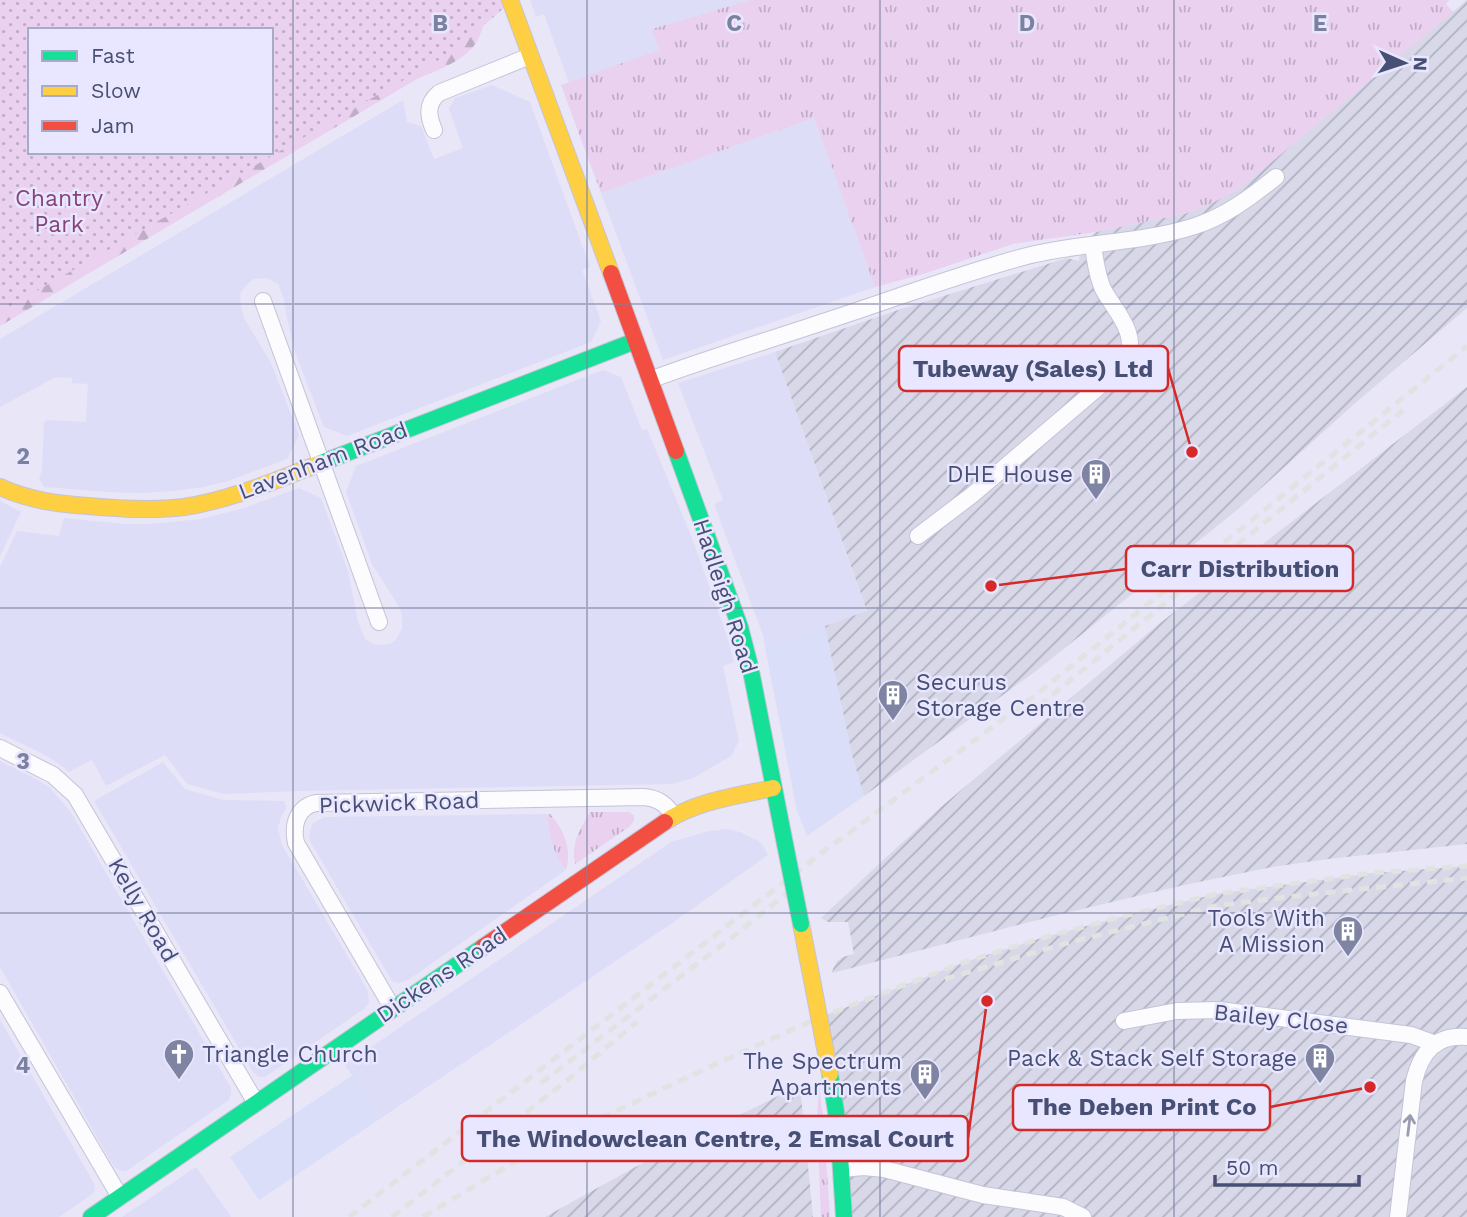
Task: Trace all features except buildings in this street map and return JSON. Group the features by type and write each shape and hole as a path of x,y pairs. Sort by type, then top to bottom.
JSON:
{"street":[{"name":"Hadleigh Road","path":"510,0 740,627 750,666 830,1074 838,1124 844,1217"},
{"path":"434,130 429,107 439,93 530,56"},
{"path":"650,380 685,366 1044,251 1143,237 1194,226 1239,205 1276,177"},
{"path":"918,537 982,487 1126,361 1129,351 1127,330 1103,288 1093,245"},
{"path":"263,301 379,622"},
{"name":"Lavenham Road","path":"0,487 47,503 164,509 199,504 239,494 635,341"},
{"name":"Kelly Road","path":"0,748 52,775 75,795 256,1103"},
{"name":"Dickens Road","path":"91,1217 674,816 710,802 774,788"},
{"name":"Pickwick Road","path":"393,1009 296,843 295,824 307,805 643,797 661,802 674,816"},
{"path":"0,993 120,1197"},
{"name":"Bailey Close","path":"1124,1021 1177,1011 1219,1010 1410,1035 1436,1044"},
{"path":"1398,1217 1418,1065 1436,1044 1447,1038 1467,1037"},
{"path":"841,1169 884,1169 984,1195 1063,1207 1083,1217"}],"shaded area":[{"path":"530,0 750,0 653,29 659,50 569,83 544,14 536,17"},
{"path":"1467,0 1467,308 1353,405 1237,510 1036,671 864,796 852,755 825,626 867,611 775,352 895,311 1067,258 1079,261 1080,251 1086,240 1096,232 1187,213 1212,203 1241,187"},
{"path":"492,85 530,102 590,267 582,270 601,321 591,342 347,436 324,427 295,352 284,299 278,284 266,278 254,279 241,292 241,306 244,318 271,363 299,435 287,459 228,481 174,491 108,492 44,487 39,478 42,471 44,422 86,422 88,384 72,383 72,378 56,377 0,407 0,339 403,100 407,122 421,126 434,159 463,148 449,109 455,98"},
{"path":"814,118 875,287 663,360 601,193"},
{"path":"775,352 867,612 765,647 763,635 714,504 723,500 678,383"},
{"path":"603,370 621,377 642,430 647,429 692,538 726,633 734,662 723,666 739,741 731,756 693,778 672,784 224,794 187,784 165,755 106,786 92,760 69,772 41,753 0,733 0,567 17,531 59,536 64,518 124,524 201,519 244,508 299,488 321,498 348,571 358,622 365,639 375,645 390,644 396,640 402,628 402,615 372,564 346,492 356,466"},
{"path":"1467,387 1467,844 1272,867 1057,915 832,973 837,961 854,954 848,922 828,922 821,918 879,864 942,806 1160,623"},
{"path":"0,501 21,512 0,556"},
{"path":"825,626 852,755 864,796 807,836 797,811 765,647"},
{"path":"0,761 49,787 70,811 231,1088 229,1100 126,1171 114,1167 0,967"},
{"path":"163,762 185,789 224,800 284,801 286,808 278,828 282,845 368,991 369,1002 365,1008 265,1077 258,1077 253,1072 94,801"},
{"path":"548,814 552,845 566,870 408,980 398,983 392,981 309,836 312,824 324,817"},
{"path":"727,829 759,841 768,855 671,924 381,1118 345,1065 671,842"},
{"path":"1467,866 1467,1217 844,1217 818,1018 962,963 1038,939 1216,894 1373,873"},
{"path":"0,1020 95,1185 91,1195 59,1217 0,1217"},
{"path":"353,1075 381,1118 259,1200 230,1157"},
{"path":"800,1085 813,1217 545,1217 639,1165"},
{"path":"196,1167 231,1217 122,1217"}],"green space":[{"name":"Chantry Park","path":"0,0 510,0 511,2 454,51 0,312"},
{"path":"750,0 1449,0 1446,4 1453,12 1241,187 1212,203 1187,213 1096,232 1013,244 875,287 814,118 601,193 561,85 659,50 652,29"},
{"path":"487,16 476,43 457,60 417,79 0,326 0,250 265,154 273,154 273,151"},
{"path":"590,812 629,812 634,816 634,821 575,864 575,843"},
{"path":"548,814 566,840 566,870 552,844"},
{"path":"819,1085 830,1217 821,1217 817,1118"}],"railway":[{"path":"349,1217 823,852 1033,697 1467,346"},
{"path":"1025,715 1407,407"},
{"path":"423,1217 511,1164 570,1133 705,1069 818,1018 962,963 1038,939 1216,894 1373,873 1467,866"},
{"path":"945,979 1067,943 1215,906 1467,878"},
{"path":"541,1083 790,891"},
{"path":"392,1217 565,1082 637,1022"}],"traffic: fast":[{"path":"321,463 635,341"},
{"path":"676,451 740,627 785,844"},
{"path":"785,844 801,924"},
{"path":"91,1217 483,947"},
{"path":"830,1074 838,1124 844,1217"}],"traffic: slow":[{"path":"510,0 611,273"},
{"path":"0,487 32,498 65,504 124,509 172,508 202,504 236,494 321,463"},
{"path":"665,822 703,804 773,788"},
{"path":"801,924 812,980"},
{"path":"812,980 830,1074"}],"traffic: jam":[{"path":"611,273 676,451"},
{"path":"483,947 665,822"}],"place":[{"name":"Tubeway (Sales) Ltd","path":"1192,452"},
{"name":"DHE House","path":"1096,501"},
{"name":"Carr Distribution","path":"991,586"},
{"name":"Securus Storage Centre","path":"893,722"},
{"name":"Tools With A Mission","path":"1348,958"},
{"name":"The Windowclean Centre, 2 Emsal Court","path":"987,1001"},
{"name":"Triangle Church","path":"179,1081"},
{"name":"Pack & Stack Self Storage","path":"1320,1085"},
{"name":"The Deben Print Co","path":"1370,1087"},
{"name":"The Spectrum Apartments","path":"925,1101"}]}
